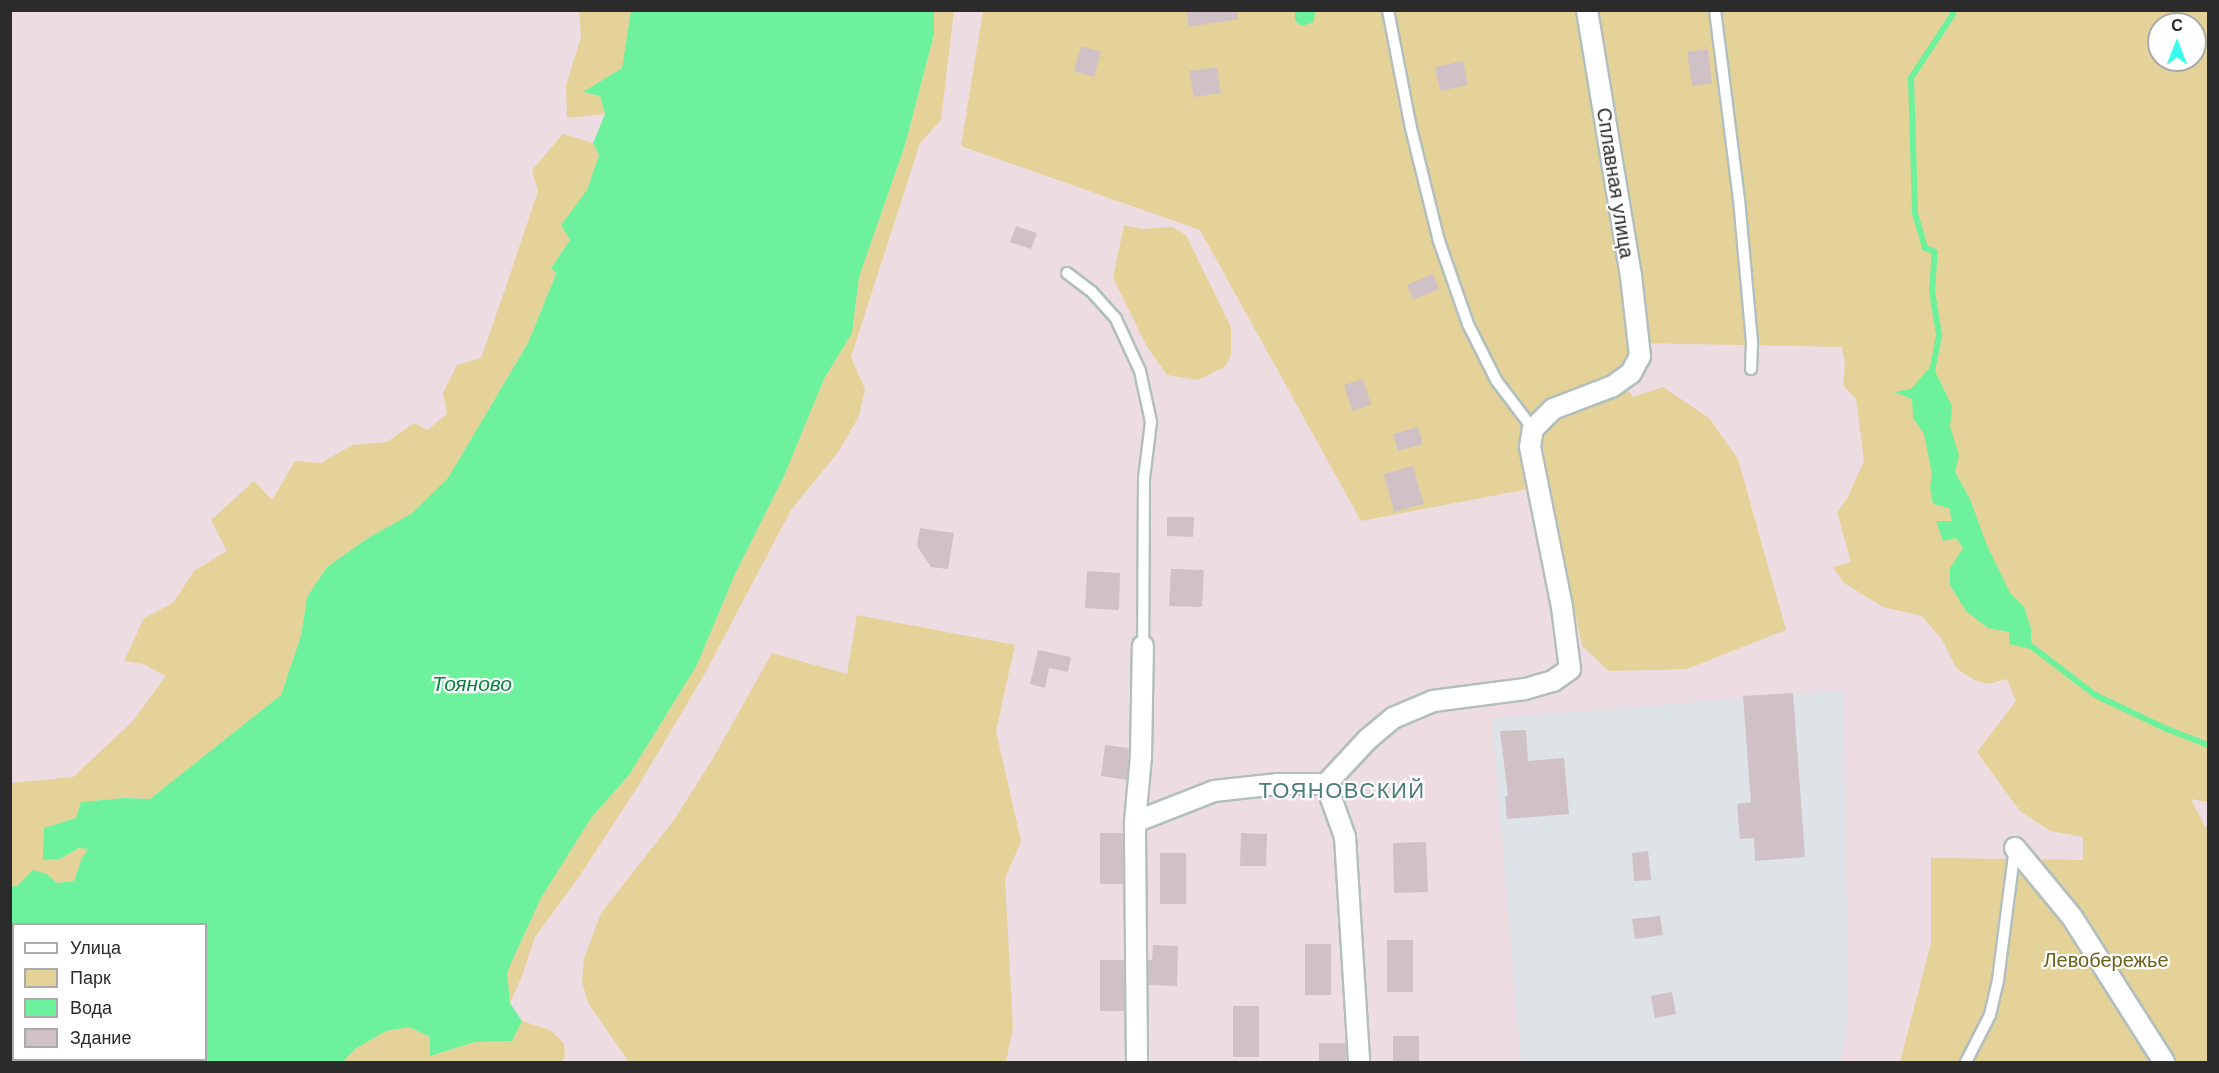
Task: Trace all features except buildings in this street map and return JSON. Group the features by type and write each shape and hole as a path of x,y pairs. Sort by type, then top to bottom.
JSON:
{"street":[{"name":"Сплавная улица","path":"1533,429 1553,409 1613,386 1631,373 1640,356 1630,276 1587,10"},
{"path":"1135,822 1214,791 1277,784 1326,784 1368,739 1393,718 1433,701 1525,689 1553,681 1569,669 1562,607 1530,447 1533,429"},
{"path":"1137,1062 1135,822 1141,756 1143,646"},
{"path":"1326,784 1346,837 1359,1062"},
{"path":"2015,848 2072,917 2164,1062"}],"lane":[{"path":"1388,10 1411,128 1439,241 1468,324 1496,380 1533,429"},
{"path":"1715,10 1739,199 1752,342 1751,369"},
{"path":"1067,273 1092,292 1116,319 1140,371 1151,422 1144,478 1143,646"},
{"path":"1966,1062 1980,1040 1990,1015 1998,980 2015,848"}],"shaded area":[{"path":"1843,690 1848,992 1846,1033 1840,1062 1521,1062 1492,719"}],"green space":[{"path":"579,11 631,11 629,35 622,68 584,92 600,96 605,114 567,118 566,85 581,37"},
{"path":"934,11 954,11 941,120 920,143 851,357 865,389 859,416 839,451 791,510 704,675 640,783 581,874 535,937 510,1003 507,972 541,898 591,818 629,775 697,665 735,574 784,476 824,379 852,333 859,277 905,145 934,34"},
{"name":"Левобережье","path":"983,11 2208,11 2208,802 2191,799 2205,827 2208,827 2208,1062 1900,1062 1931,943 1931,858 2083,860 2083,837 2050,831 2020,811 1977,752 2016,701 2007,679 1989,684 1974,680 1956,668 1943,641 1922,616 1883,607 1844,583 1833,567 1851,562 1837,512 1847,499 1864,461 1856,399 1843,385 1845,365 1842,347 1636,343 1617,375 1633,397 1663,387 1709,418 1738,459 1786,630 1687,669 1609,671 1582,646 1549,485 1361,521 1200,230 961,146"},
{"path":"563,134 593,143 599,155 587,191 561,225 571,239 551,268 556,274 528,343 448,478 411,514 368,538 327,567 307,597 301,636 281,695 150,799 124,798 82,802 76,818 45,828 60,859 79,848 89,849 81,860 74,881 57,883 47,874 11,887 11,783 73,777 133,721 166,676 143,664 124,661 144,618 173,603 194,571 227,551 211,520 254,481 272,500 295,461 321,463 352,445 387,442 414,423 427,430 447,414 443,393 457,365 481,358 502,298 538,191 532,170"},
{"path":"1124,225 1143,229 1172,227 1186,235 1231,327 1231,355 1226,366 1198,380 1167,375 1147,347 1113,278"},
{"path":"857,615 1015,645 996,731 1021,841 1005,879 1013,1027 1006,1062 629,1062 588,1003 582,981 584,958 601,913 674,820 712,760 772,653 847,674"},
{"path":"522,1021 550,1030 564,1043 565,1057 561,1062 343,1062 355,1049 386,1031 409,1027 430,1037 431,1056 475,1042 512,1041"},
{"path":"12,1058 12,1061 57,1061 56,1062 11,1062"}],"water":[{"name":"Тояново","path":"631,11 934,11 934,34 905,145 859,277 852,333 824,379 784,476 735,574 697,665 629,775 591,818 541,898 507,972 510,1003 522,1021 512,1041 475,1042 430,1056 430,1037 409,1027 386,1031 355,1049 343,1062 56,1062 207,1061 207,923 12,923 11,947 11,887 18,885 33,870 47,874 57,883 74,881 81,860 88,849 79,848 60,859 43,860 44,828 76,818 81,802 124,798 150,799 281,695 301,636 307,597 327,567 368,538 411,514 448,478 528,343 556,274 551,268 570,240 561,225 587,190 599,155 593,143 605,114 600,96 583,92 622,68"},
{"path":"1295,11 1315,11 1314,22 1302,26 1295,21"},
{"path":"1932,365 1952,406 1950,427 1959,455 1955,472 1970,499 1986,543 2010,593 2024,607 2031,628 2031,649 2009,644 2009,632 1988,628 1966,611 1950,585 1950,568 1963,548 1956,538 1943,541 1936,521 1952,521 1949,508 1933,504 1930,487 1932,474 1924,434 1913,418 1912,399 1894,392 1911,389"}],"waterway":[{"path":"1932,372 1939,335 1932,291 1935,252 1925,248 1915,212 1911,78 1953,14 1952,10"},
{"path":"2027,643 2095,695 2167,729 2208,745"}],"district":[{"name":"ТОЯНОВСКИЙ","path":"1342,791"}]}
